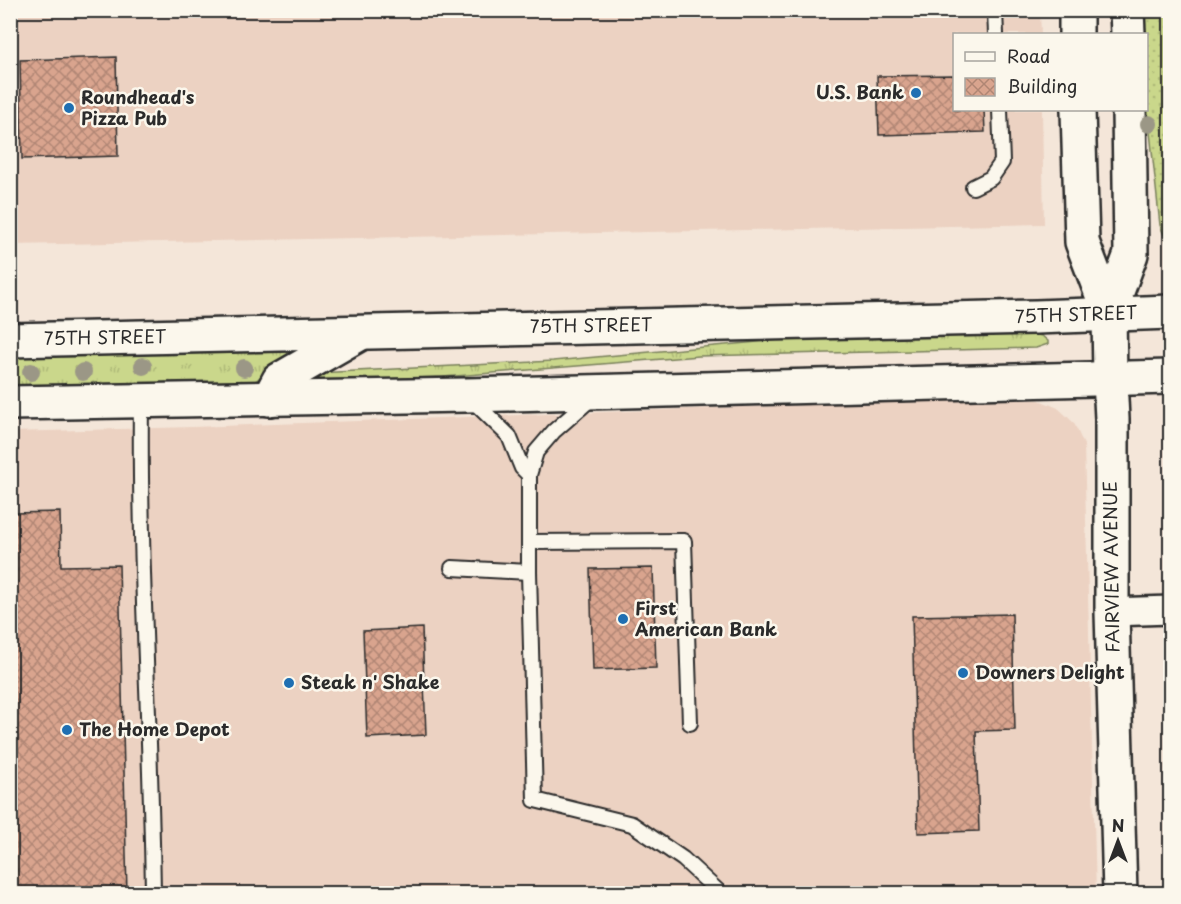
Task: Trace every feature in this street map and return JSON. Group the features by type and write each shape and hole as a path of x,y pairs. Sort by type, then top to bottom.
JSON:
{"main road":[{"path":"1076,10 1076,33"},
{"path":"1127,10 1128,33"},
{"name":"FAIRVIEW AVENUE","path":"1078,111 1082,242 1109,313 1112,419 1112,612 1120,894"},
{"name":"FAIRVIEW AVENUE","path":"1109,313 1131,254 1129,111"},
{"name":"75TH STREET","path":"10,340 1170,312"},
{"path":"269,399 279,380 363,332"},
{"path":"10,403 467,395 1170,377"}],"street":[{"path":"1112,612 1170,610"}],"lane":[{"path":"995,10 996,33"},
{"path":"973,187 991,178 1002,162 1000,111"},
{"path":"599,392 554,431 537,452 529,475 535,800 632,824 683,859 721,894"},
{"path":"467,395 509,436 522,468 529,475"},
{"path":"141,400 140,477 152,797 153,894"},
{"path":"529,542 684,541 690,723"},
{"path":"452,568 529,572"}],"shaded area":[{"path":"10,11 1040,11 1041,33 953,33 953,111 1042,111 1044,224 11,245"},
{"path":"995,398 1039,400 1058,408 1074,423 1084,445 1096,893 11,893 10,432"}],"green space":[{"path":"1144,11 1170,11 1170,250 1160,225 1148,111 1148,33 1145,33"},
{"path":"1027,333 1042,336 1048,344 1036,348 699,356 443,377 304,382 317,373 553,361 812,337"},
{"path":"302,348 270,367 255,382 11,387 10,356"}],"building":[{"name":"Roundhead's Pizza Pub","path":"116,57 118,156 22,159 20,60"},
{"name":"U.S. Bank","path":"953,75 953,111 984,111 985,132 879,135 877,76"},
{"name":"The Home Depot","path":"60,512 61,566 119,565 127,894 10,894 10,567 14,567 12,513"},
{"name":"First American Bank","path":"653,568 656,668 593,670 590,569"},
{"name":"Downers Delight","path":"1012,614 1015,730 976,731 979,831 918,833 912,616"},
{"path":"422,628 426,735 367,738 363,631"}],"place":[{"name":"U.S. Bank","path":"916,93"},
{"name":"Roundhead's Pizza Pub","path":"69,108"},
{"name":"First American Bank","path":"623,619"},
{"name":"Downers Delight","path":"963,673"},
{"name":"Steak n' Shake","path":"289,683"},
{"name":"The Home Depot","path":"67,730"}]}
